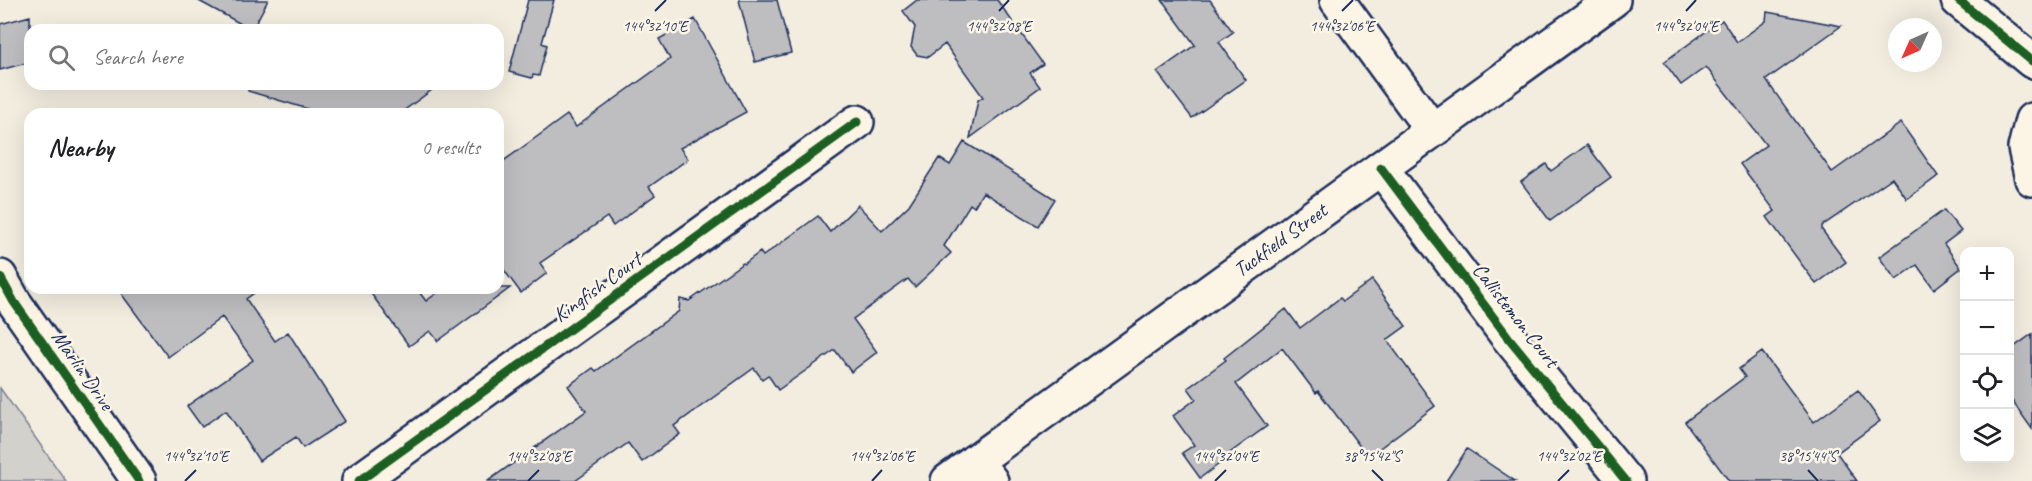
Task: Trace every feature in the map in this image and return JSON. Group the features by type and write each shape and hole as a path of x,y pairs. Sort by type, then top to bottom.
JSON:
{"street":[{"path":"1337,0 1432,130"},
{"name":"Tuckfield Street","path":"948,481 983,471 1381,168 1613,0"},
{"path":"1958,0 2032,61"},
{"path":"2032,120 2025,148 2032,179"},
{"name":"Kingfish Court","path":"359,481 857,122"},
{"name":"Callistemon Court","path":"1381,168 1509,338 1626,481"},
{"name":"Marlin Drive","path":"0,277 14,302 139,481"}],"shaded area":[{"path":"0,388 66,481 0,481"}],"building":[{"path":"197,0 268,0 255,24 241,24"},
{"path":"528,0 554,0 542,43 547,45 539,76 533,75 532,78 509,72"},
{"path":"739,0 777,0 791,53 755,62"},
{"path":"917,0 997,0 1043,64 1030,73 1040,87 970,138 978,100 983,97 945,44 928,57 917,55 911,47 915,27 903,11"},
{"path":"1162,0 1210,0 1233,32 1219,42 1246,80 1192,118 1157,72 1195,45"},
{"path":"1767,12 1841,26 1766,80 1832,172 1901,123 1938,176 1907,199 1892,178 1822,226 1822,230 1846,262 1816,284 1767,217 1775,211 1740,164 1766,145 1706,67 1681,85 1664,62 1722,20 1737,42 1766,21"},
{"path":"30,16 30,24 24,24 24,64 0,70 0,24"},
{"path":"695,19 746,112 680,148 688,159 649,187 655,195 613,226 607,217 540,263 547,273 521,293 504,270 504,161 567,115 576,127 670,59 659,39"},
{"path":"432,90 407,108 305,108 248,91"},
{"path":"964,142 1055,199 1038,226 983,192 974,207 970,204 944,246 951,253 915,287 908,279 853,319 877,352 851,372 835,350 778,390 768,375 762,379 754,368 674,426 680,434 642,462 628,443 575,481 488,481 586,411 568,386 593,368 596,371 679,311 680,299 689,301 760,252 763,256 818,216 830,232 858,205 882,231 909,205 939,158 950,165"},
{"path":"1587,145 1611,177 1550,221 1521,182 1546,164 1551,171"},
{"path":"1944,210 1961,231 1944,244 1960,269 1934,289 1917,265 1896,280 1879,257"},
{"path":"1372,280 1406,326 1387,340 1435,406 1368,457 1282,348 1236,384 1267,426 1224,457 1226,459 1200,478 1182,453 1194,445 1173,416 1196,399 1188,388 1226,360 1224,358 1286,309 1300,328 1340,298 1343,301"},
{"path":"121,294 253,294 246,299 275,341 288,332 345,421 303,448 296,437 259,461 226,410 202,427 187,406 253,360 222,317 168,357"},
{"path":"371,294 421,294 426,301 436,294 502,294 438,341 430,331 409,346"},
{"path":"2032,334 2032,429 2014,404 2014,347"},
{"path":"1762,352 1814,422 1858,390 1880,421 1837,453 1857,481 1729,481 1685,422 1745,377 1739,369"},
{"path":"1467,449 1515,481 1446,481"}],"cycle path":[{"path":"1958,0 2032,61"},
{"path":"359,481 857,122"},
{"path":"1381,168 1508,337 1626,481"},
{"path":"0,277 14,302 139,481"}]}
